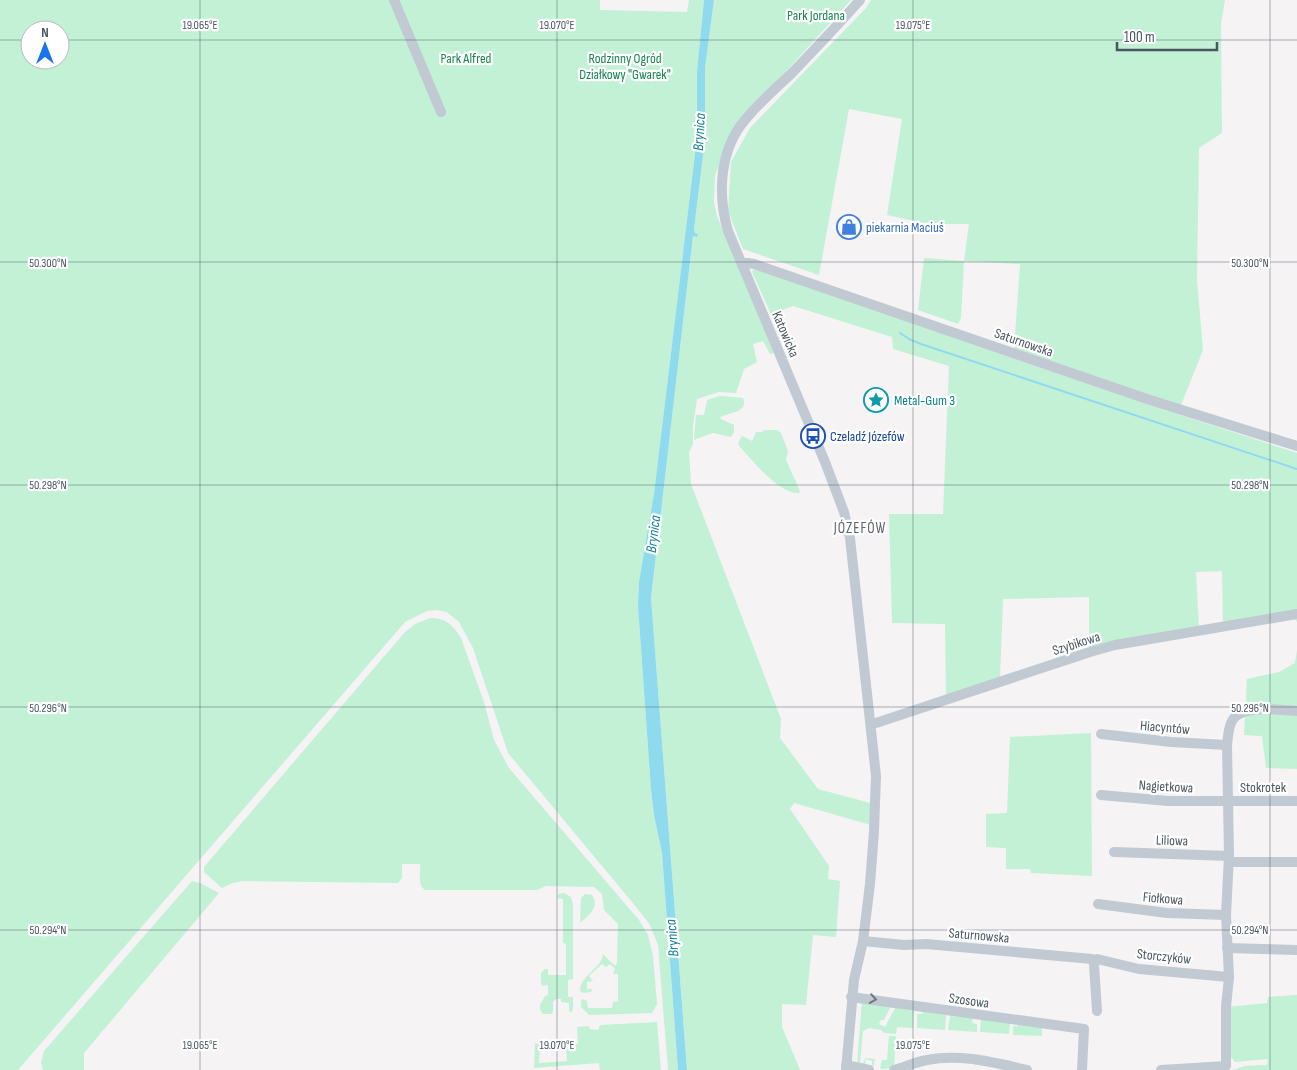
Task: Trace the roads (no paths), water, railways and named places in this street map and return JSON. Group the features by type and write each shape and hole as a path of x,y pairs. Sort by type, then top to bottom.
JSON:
{"street":[{"path":"394,0 440,112"},
{"name":"Katowicka","path":"860,0 740,126 734,137 724,167 722,199 728,231 844,512 850,538 870,723"},
{"name":"Saturnowska","path":"742,265 747,263 762,267 1147,398 1297,446"},
{"name":"Szybikowa","path":"870,723 876,723 1115,645 1297,614"},
{"path":"1160,1070 1215,1069 1226,1066 1226,1007 1229,977 1226,915 1229,859 1227,745 1232,720 1251,710 1297,711"},
{"path":"869,1070 846,1068 851,997 863,941 875,819 876,776 870,723"},
{"name":"Hiacyntów","path":"1101,734 1172,742 1227,745"},
{"name":"Nagietkowa","path":"1102,795 1168,801 1229,802"},
{"name":"Stokrotek","path":"1229,802 1297,801"},
{"name":"Liliowa","path":"1114,852 1297,862"},
{"name":"Fiołkowa","path":"1098,904 1167,913 1226,915"},
{"name":"Saturnowska","path":"863,941 904,945 926,944 1094,960"},
{"path":"1227,948 1297,950"},
{"path":"1094,960 1096,1011"},
{"name":"Storczyków","path":"1094,960 1140,969 1229,977"},
{"name":"Szosowa","path":"851,997 1084,1029 1082,1070"},
{"path":"894,1070 928,1060 946,1058 972,1059 1027,1070"}],"water":[{"name":"Brynica","path":"704,0 714,0 705,68 705,139 694,229 695,233 698,234 697,237 693,236 651,598 687,1070 678,1070 662,853 651,790 638,606 639,582 654,494 697,137 697,71"}],"waterway":[{"path":"900,333 921,344 1297,469"}],"place":[{"name":"piekarnia Maciuś","path":"849,227"},
{"name":"Metal-Gum 3","path":"876,400"},
{"name":"Czeladź Józefów","path":"813,436"}],"district":[{"name":"JÓZEFÓW","path":"860,528"}],"park label":[{"name":"Park Jordana","path":"816,15"},
{"name":"Park Alfred","path":"466,58"},
{"name":"Rodzinny Ogród Działkowy \"Gwarek\"","path":"625,66"}]}
